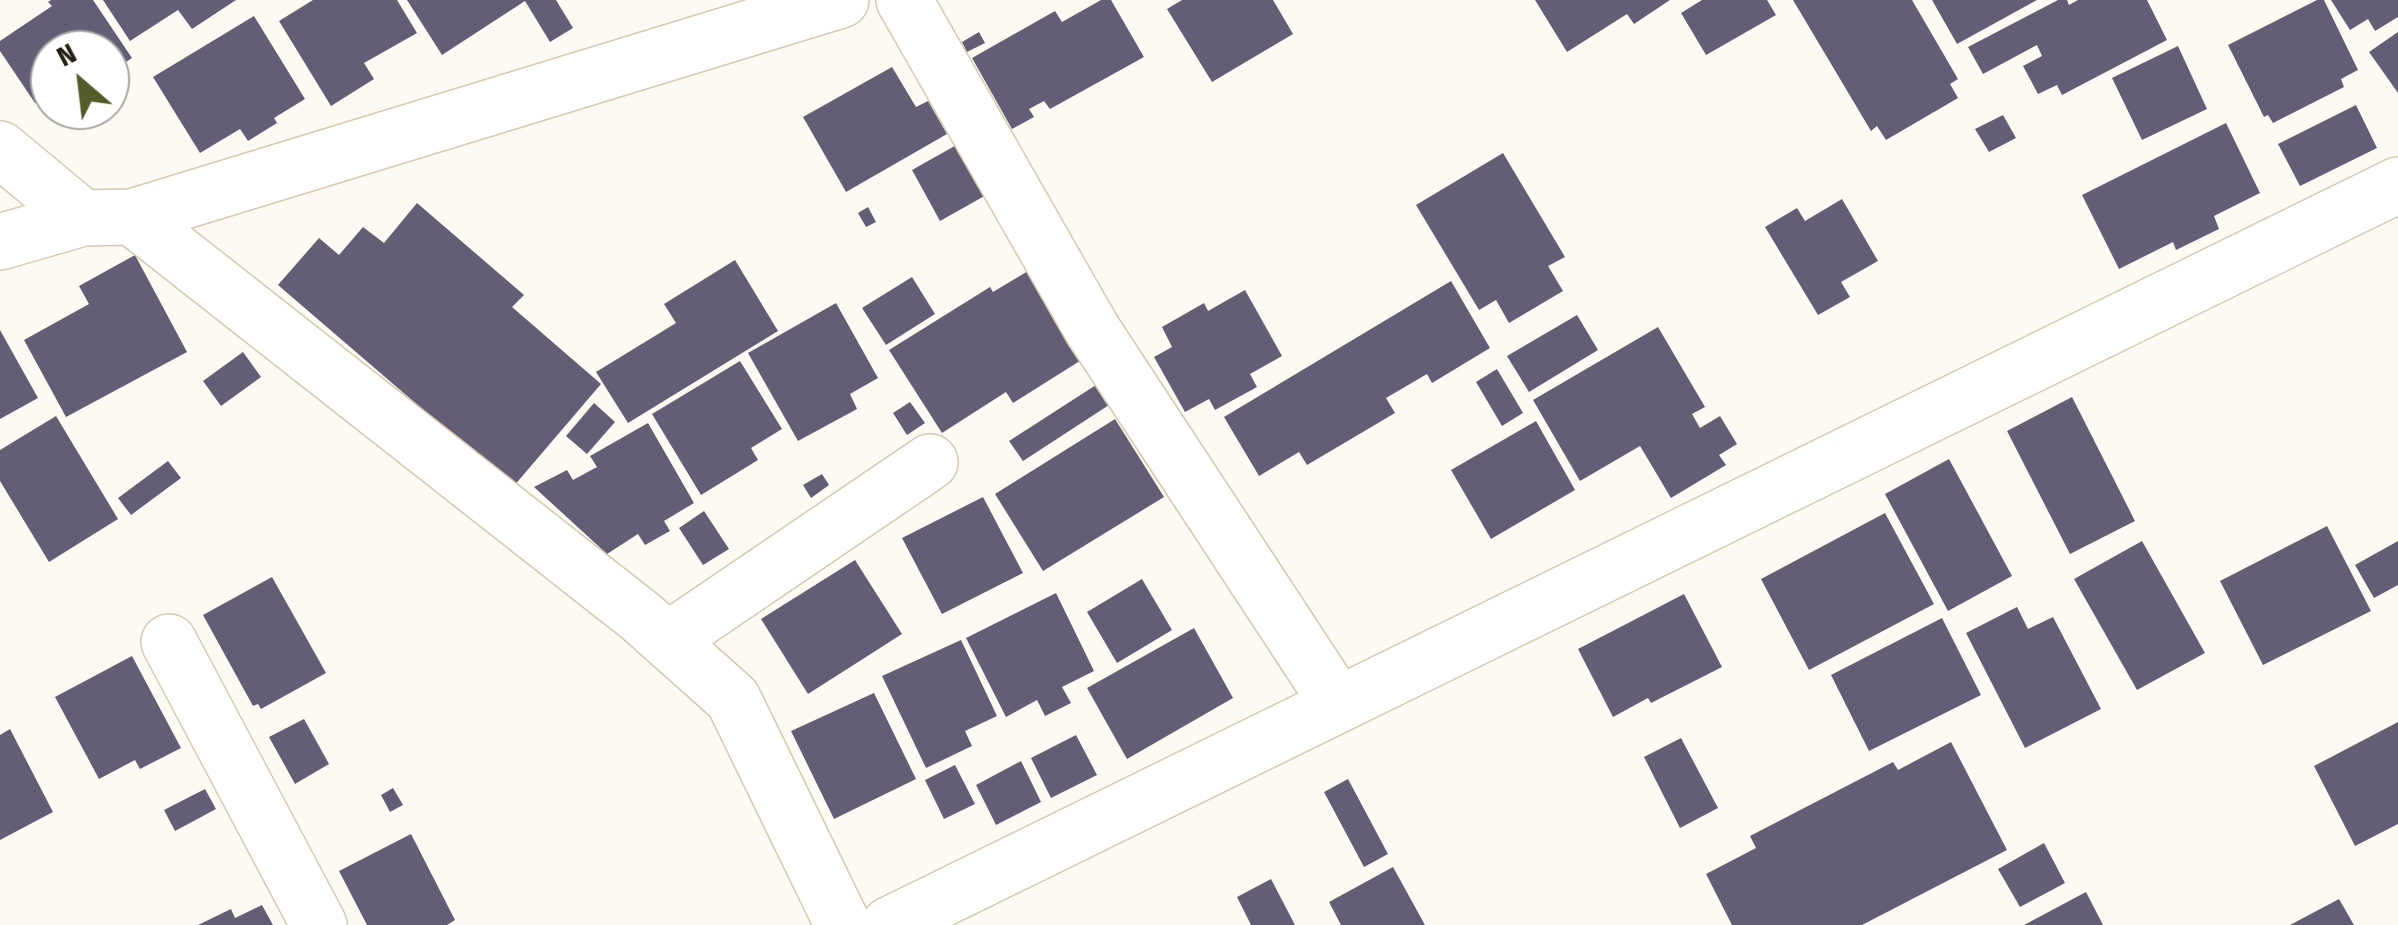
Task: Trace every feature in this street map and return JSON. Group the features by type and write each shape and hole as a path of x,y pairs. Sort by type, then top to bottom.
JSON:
{"street":[{"path":"0,242 108,218 841,0"},
{"path":"904,0 1092,329 1338,704"},
{"path":"0,149 108,218 668,640 733,700 843,925"},
{"path":"889,925 2398,184"},
{"path":"668,640 930,462"},
{"path":"169,642 319,925"}],"building":[{"path":"93,0 113,30 30,30 30,96 0,51 0,41 52,6 48,2"},
{"path":"103,0 236,0 192,29 178,10 130,41 130,30 123,30"},
{"path":"313,0 397,0 417,33 364,63 374,79 331,106 279,21"},
{"path":"407,0 556,0 573,28 550,42 525,1 442,55"},
{"path":"1101,0 1111,0 1144,57 1050,109 1044,101 1029,109 1034,117 1012,129 972,58 1055,11 1062,22"},
{"path":"1182,0 1273,0 1293,34 1212,82 1167,9"},
{"path":"1535,0 1670,0 1634,24 1627,14 1567,52"},
{"path":"1702,0 1767,0 1776,15 1706,55 1681,13"},
{"path":"1793,0 1912,0 1958,79 1950,84 1958,98 1886,140 1877,126 1871,131"},
{"path":"1932,0 2037,0 1957,44"},
{"path":"2058,0 2067,0 2069,5 2078,0 2147,0 2167,40 2062,95 2057,85 2038,94 2023,66 2042,56 2037,45 1983,74 1968,47"},
{"path":"2324,0 2358,70 2341,79 2344,87 2273,123 2268,115 2264,117 2228,45"},
{"path":"2331,0 2398,0 2398,17 2375,31 2368,19 2350,30"},
{"path":"254,16 305,99 274,118 277,123 248,141 240,129 200,153 153,77"},
{"path":"979,32 985,43 967,52 962,42"},
{"path":"2398,32 2398,93 2369,52"},
{"path":"2178,46 2207,109 2142,140 2112,78"},
{"path":"892,67 916,107 928,101 947,134 846,192 803,117"},
{"path":"2356,105 2377,148 2300,186 2278,144"},
{"path":"2003,115 2016,138 1989,152 1975,129"},
{"path":"2226,123 2260,193 2214,216 2219,229 2176,250 2173,242 2119,269 2082,195"},
{"path":"960,143 988,194 940,221 912,170"},
{"path":"1503,153 1565,257 1548,266 1563,291 1509,323 1496,300 1479,310 1416,205"},
{"path":"1842,199 1878,261 1841,282 1850,297 1818,315 1765,227 1797,208 1805,221"},
{"path":"417,203 524,295 512,307 601,384 513,487 278,285 319,238 339,255 363,227 384,243"},
{"path":"868,207 876,222 866,227 858,213"},
{"path":"135,255 187,352 66,417 24,340 89,304 79,286"},
{"path":"735,260 778,331 628,423 596,372 676,323 664,304"},
{"path":"1028,271 1083,359 1013,403 1006,392 942,433 889,350 990,287 993,292"},
{"path":"912,277 935,314 886,345 862,308"},
{"path":"1451,281 1490,348 1432,383 1427,374 1386,398 1395,413 1307,465 1299,452 1259,476 1224,417"},
{"path":"1245,290 1282,356 1250,374 1257,387 1215,410 1209,399 1185,412 1154,357 1172,347 1162,327 1204,303 1208,311"},
{"path":"836,303 878,378 850,394 857,409 798,441 748,353"},
{"path":"1577,315 1598,350 1529,392 1507,356"},
{"path":"1658,327 1705,407 1692,414 1700,428 1720,416 1737,444 1719,455 1726,465 1671,498 1640,446 1580,481 1533,400"},
{"path":"0,330 38,398 0,419"},
{"path":"243,352 261,377 221,406 203,381"},
{"path":"740,361 782,429 751,448 758,460 701,495 652,414"},
{"path":"1497,369 1523,413 1502,426 1476,382"},
{"path":"1096,385 1109,405 1023,461 1009,441"},
{"path":"2072,397 2135,521 2070,554 2007,431"},
{"path":"910,402 925,423 907,435 893,413"},
{"path":"594,403 615,422 587,454 566,436"},
{"path":"56,416 118,519 49,562 0,481 0,450"},
{"path":"1115,419 1164,497 1043,571 995,494"},
{"path":"1536,421 1575,490 1491,539 1451,470"},
{"path":"648,423 694,503 664,521 670,531 645,545 638,534 607,554 534,487 567,470 573,480 597,467 590,456"},
{"path":"1949,459 2012,576 1948,611 1885,494"},
{"path":"168,461 181,478 131,515 118,498"},
{"path":"822,474 829,485 811,498 803,485"},
{"path":"983,497 1023,573 942,614 902,538"},
{"path":"704,511 729,549 703,565 679,528"},
{"path":"1885,513 1934,604 1809,670 1761,579"},
{"path":"2327,526 2371,611 2263,665 2220,581"},
{"path":"2142,541 2205,653 2137,690 2074,579"},
{"path":"2398,541 2398,585 2374,598 2355,565"},
{"path":"855,560 902,634 808,694 761,619"},
{"path":"272,577 326,673 261,709 258,704 253,706 203,615"},
{"path":"1142,579 1172,630 1117,663 1087,612"},
{"path":"1056,593 1094,671 1062,687 1071,703 1045,716 1037,700 1006,717 966,638"},
{"path":"1684,594 1722,667 1651,703 1648,698 1613,717 1578,649"},
{"path":"2017,607 2028,629 2053,617 2101,709 2025,748 1966,633"},
{"path":"1942,618 1981,695 1869,751 1831,675"},
{"path":"1194,628 1233,698 1127,759 1087,688"},
{"path":"961,640 997,716 965,731 972,746 926,768 882,676"},
{"path":"132,656 181,748 140,769 135,760 99,779 55,697"},
{"path":"874,693 916,779 834,819 791,731"},
{"path":"304,719 329,764 295,784 269,737"},
{"path":"2398,722 2398,824 2355,846 2314,766"},
{"path":"10,729 53,812 0,840 0,735"},
{"path":"1076,735 1097,775 1051,798 1031,758"},
{"path":"1681,738 1718,808 1680,828 1644,757"},
{"path":"1951,742 2007,850 1862,925 1732,925 1706,874 1756,848 1750,836 1893,762 1898,770"},
{"path":"1021,761 1041,802 996,825 976,785"},
{"path":"955,765 975,804 944,819 925,780"},
{"path":"1348,779 1388,854 1364,867 1324,792"},
{"path":"393,788 403,805 390,812 381,795"},
{"path":"205,789 216,809 175,831 164,810"},
{"path":"411,834 455,920 447,925 367,925 339,871"},
{"path":"2044,843 2065,883 2020,907 1998,869"},
{"path":"1393,867 1425,925 1341,925 1329,902"},
{"path":"1271,879 1295,925 1251,925 1237,897"},
{"path":"2086,892 2103,925 2024,925"},
{"path":"2339,899 2354,925 2290,925"},
{"path":"262,905 273,925 198,925 231,909 235,918"}]}
